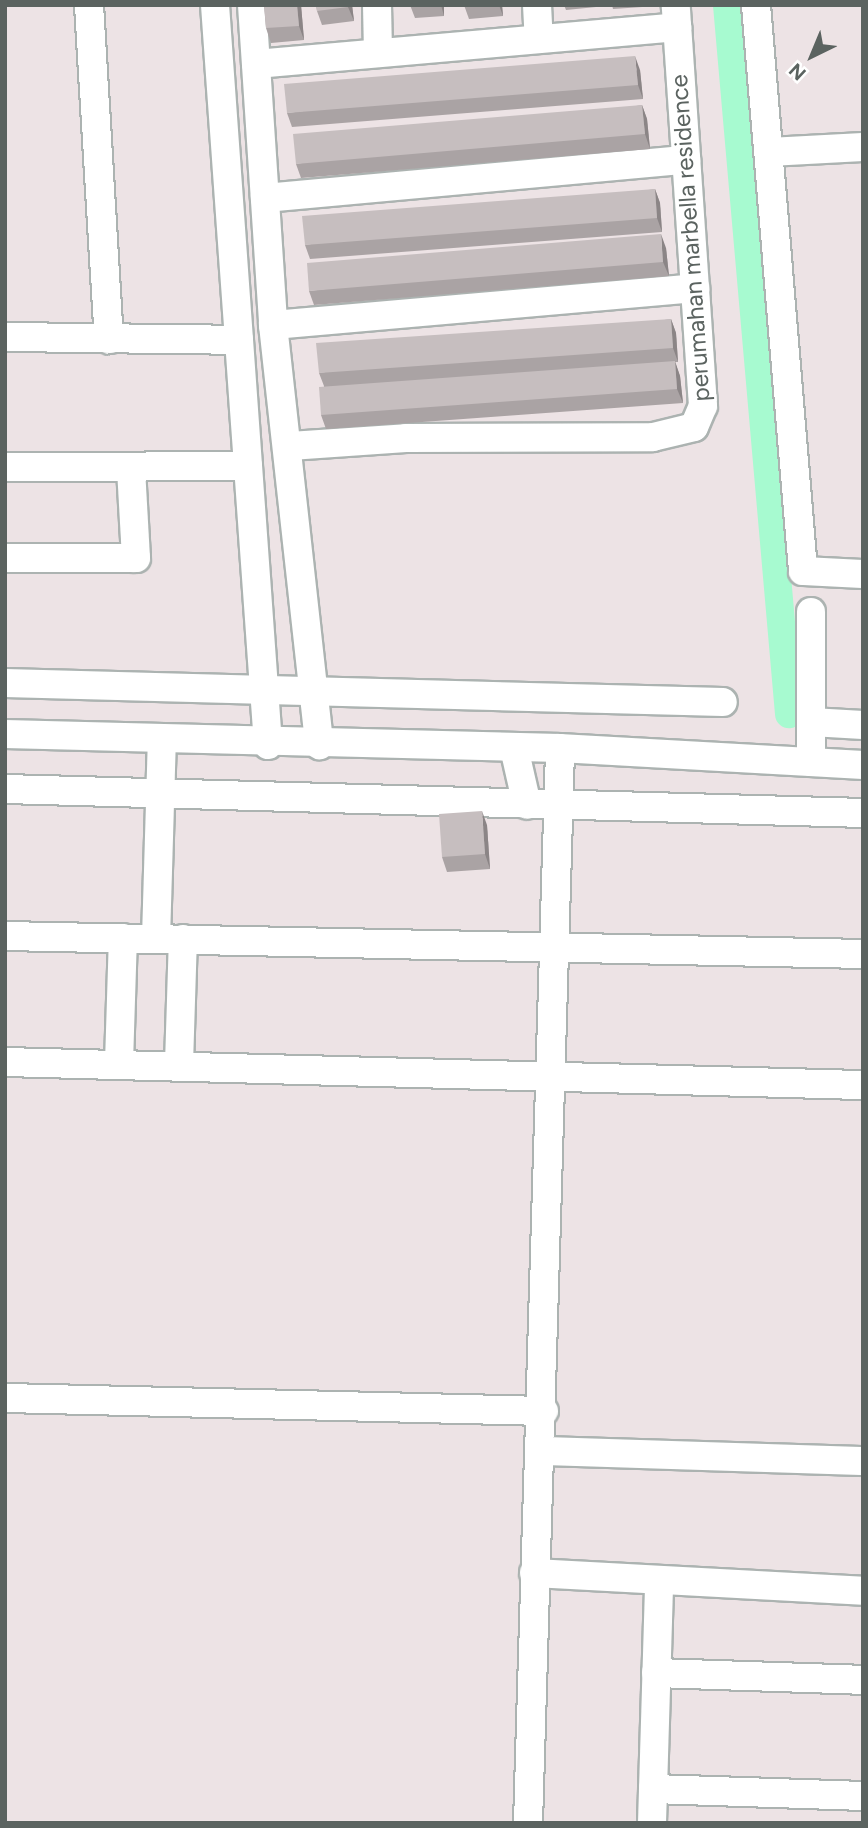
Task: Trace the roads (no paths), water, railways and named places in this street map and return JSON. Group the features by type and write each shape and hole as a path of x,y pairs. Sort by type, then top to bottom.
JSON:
{"street":[{"path":"89,5 109,339"},
{"path":"215,5 268,745"},
{"path":"252,5 273,325 290,446 317,696 319,746"},
{"path":"377,5 378,53"},
{"path":"537,5 539,39"},
{"path":"756,5 803,571 863,574"},
{"path":"256,64 539,39 676,16"},
{"name":"perumahan marbella residence","path":"290,446 406,438 653,437 694,427 701,417 676,16"},
{"path":"769,152 863,148"},
{"path":"265,198 686,160"},
{"path":"273,325 695,288"},
{"path":"5,337 239,340"},
{"path":"5,467 248,466"},
{"path":"5,558 136,558 131,468"},
{"path":"811,612 811,762"},
{"path":"5,683 317,696 723,702"},
{"path":"811,722 863,725"},
{"path":"5,734 515,752 560,748 863,765"},
{"path":"162,740 169,939 178,1063"},
{"path":"528,1823 534,1573 543,1451 548,1079 555,944 560,748"},
{"path":"515,752 527,805"},
{"path":"5,789 559,808 863,813"},
{"path":"5,936 555,944 863,954"},
{"path":"119,1063 123,938"},
{"path":"5,1062 178,1063 548,1079 863,1085"},
{"path":"5,1398 544,1411"},
{"path":"543,1451 863,1461"},
{"path":"534,1573 863,1591"},
{"path":"652,1823 659,1580"},
{"path":"656,1673 863,1680"},
{"path":"653,1789 863,1796"}],"waterway":[{"path":"727,5 789,714"}]}
